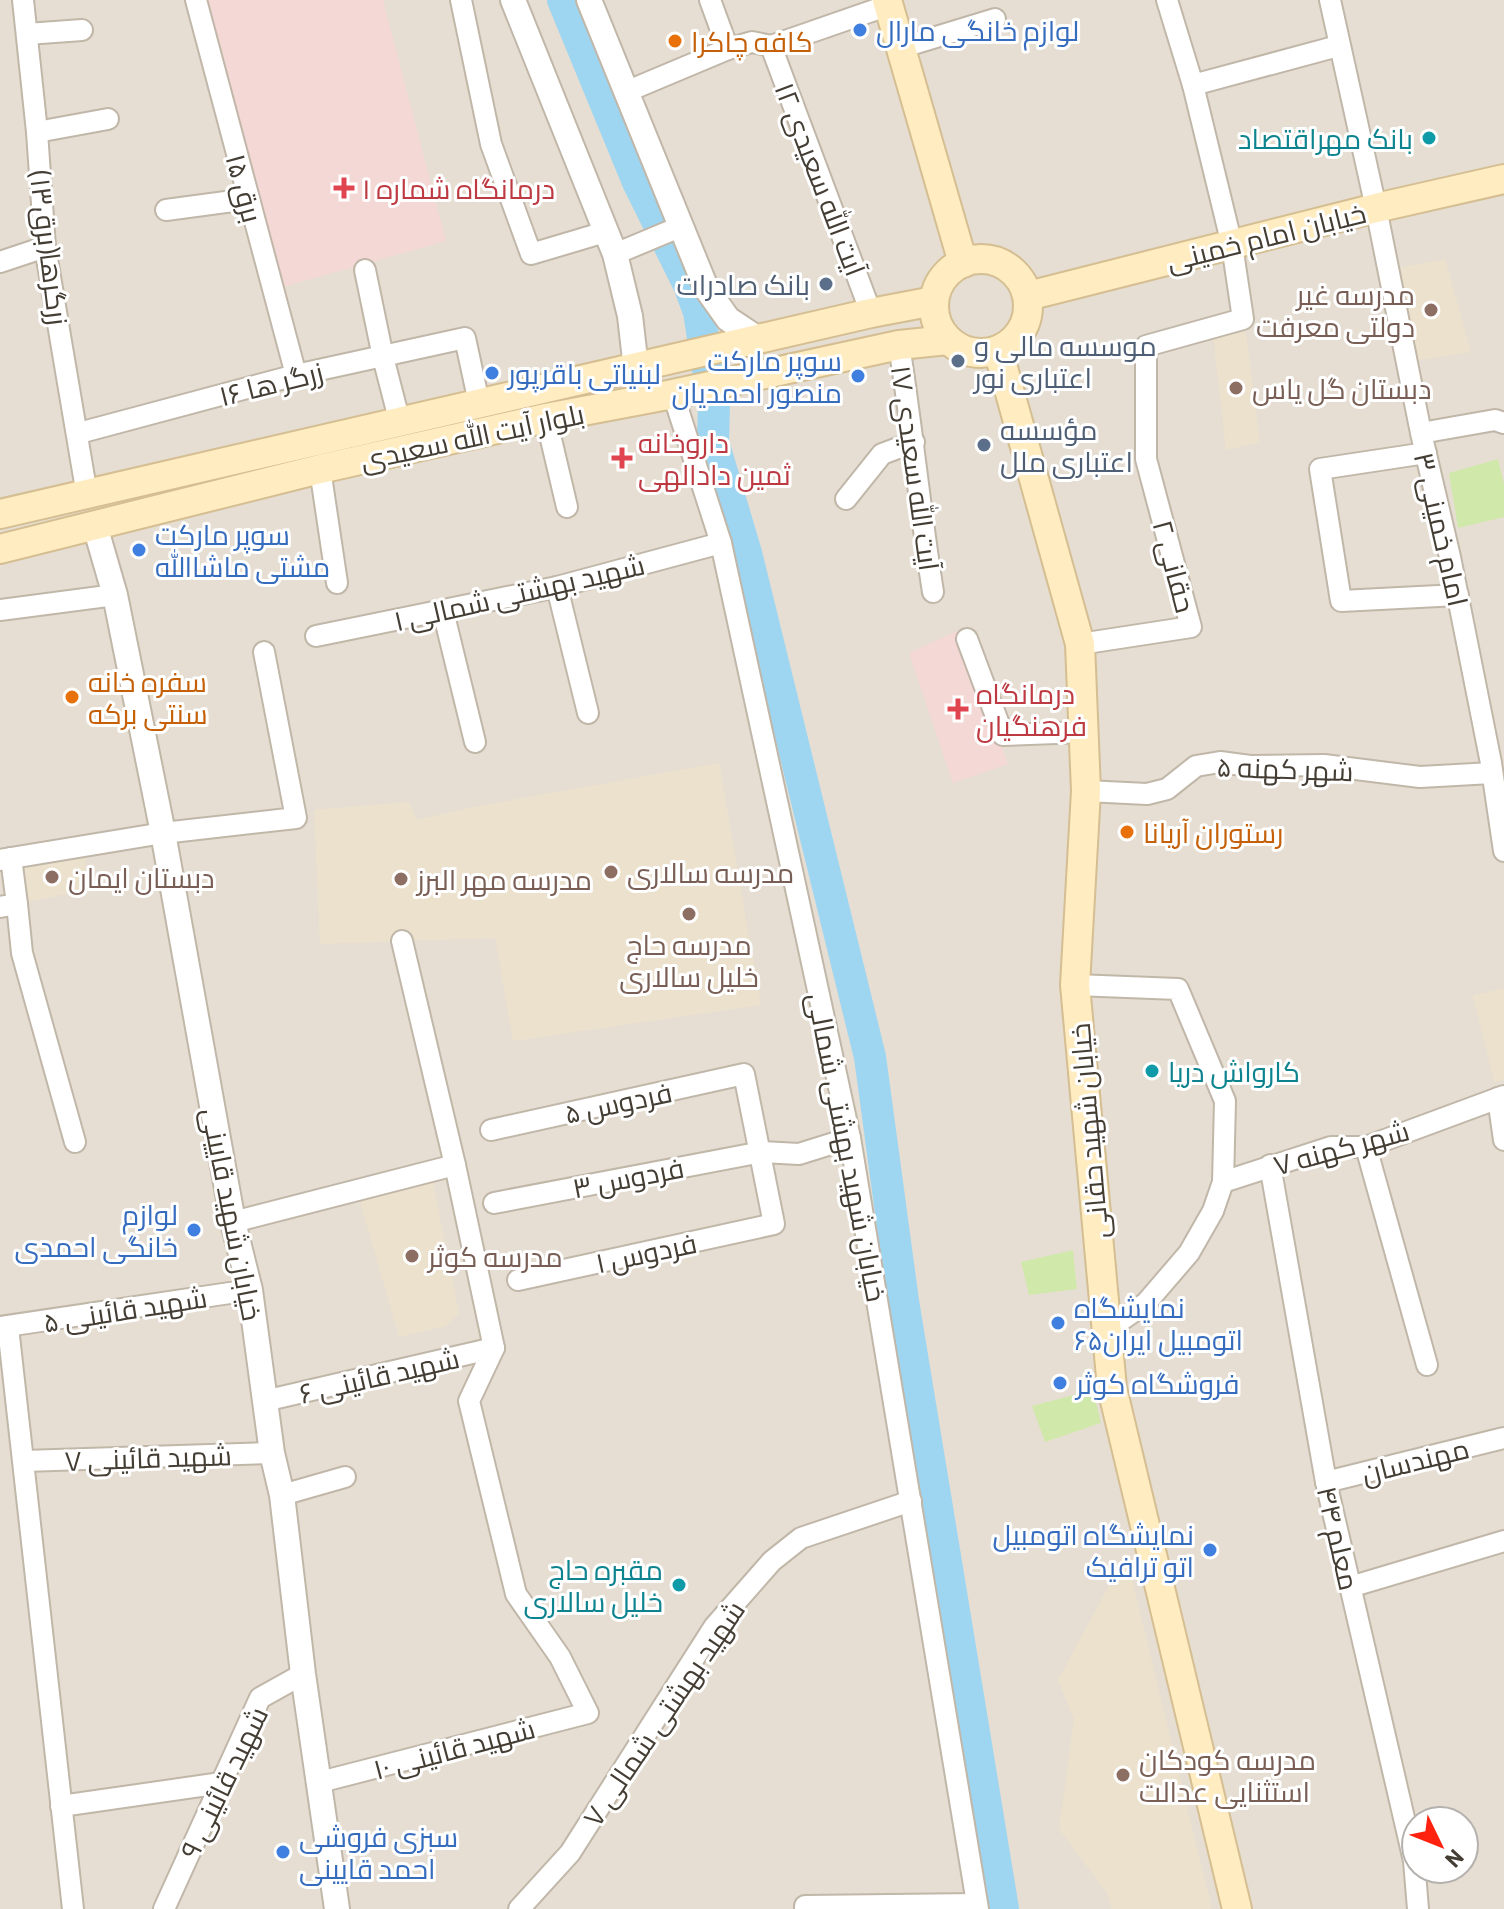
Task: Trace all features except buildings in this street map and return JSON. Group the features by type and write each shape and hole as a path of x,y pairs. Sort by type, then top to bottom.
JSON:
{"main road":[{"path":"888,3 963,263"},
{"name":"خیابان امام خمینی","path":"1028,296 1504,179"},
{"path":"989,260 1002,264 1013,271 1028,296 1026,321 1019,333 998,350 985,353 972,352 948,340 935,315 934,301 944,278 963,263 989,260"},
{"name":"بلوار آیت الله سعیدی","path":"0,514 934,301"},
{"name":"بلوار آیت الله سعیدی","path":"0,549 320,469 546,418 899,345 948,340"},
{"name":"خیابان شهید حقانی","path":"998,350 1080,644 1086,791 1075,985 1112,1388 1237,1909"},
{"path":"66,533 76,521 76,512 88,495 100,506 106,522"}],"street":[{"name":"زرگرها(برق۱۳)","path":"23,0 45,247 88,495"},
{"name":"برق ۱۵","path":"196,0 296,375"},
{"path":"461,0 491,144 531,254 610,243 682,226"},
{"path":"513,0 610,243 630,316 636,368"},
{"path":"589,0 706,288 728,319 758,339"},
{"path":"710,0 728,49"},
{"path":"1167,0 1193,85 1232,245"},
{"name":"امام خمینی ۳","path":"1330,0 1458,595 1504,851"},
{"path":"628,91 728,49 752,42 771,46 888,3"},
{"path":"900,48 995,19"},
{"path":"27,34 82,30"},
{"name":"آیت الله سعیدی ۱۲","path":"771,46 871,313"},
{"path":"1193,85 1338,46"},
{"path":"37,132 108,119"},
{"path":"166,210 248,199"},
{"name":"حقانی ۲","path":"1080,644 1191,627 1146,459 1146,346 1243,319 1232,245"},
{"path":"0,262 45,247"},
{"path":"365,270 400,423"},
{"name":"زرگر ها ۱۶","path":"79,433 296,375 465,338 479,403"},
{"name":"آیت الله سعیدی ۱۷","path":"899,345 933,592"},
{"name":"خیابان شهید بهشتی شمالی","path":"673,394 721,543 850,1138 977,1906"},
{"path":"546,418 567,507"},
{"path":"1458,595 1341,601 1320,469 1423,443 1495,420 1504,423"},
{"path":"846,499 882,454 914,442"},
{"path":"320,469 337,583"},
{"name":"خیابان شهید قایینی","path":"106,522 115,595 163,833 233,1222 250,1290 272,1453 282,1495 303,1674 337,1909"},
{"name":"شهید بهشتی شمالی ۱","path":"316,636 557,587 721,543"},
{"path":"557,587 588,713"},
{"path":"0,610 115,595"},
{"path":"443,611 475,742"},
{"path":"967,639 1003,735 1084,732"},
{"path":"75,1142 8,905 5,859 163,833 296,818 264,652"},
{"name":"شهر کهنه ۵","path":"1086,791 1147,794 1167,789 1196,766 1220,762 1250,766 1324,765 1420,777 1492,773"},
{"path":"402,941 494,1348"},
{"path":"1075,985 1178,989 1225,1101 1223,1182 1213,1211 1181,1264 1146,1303 1107,1330"},
{"name":"فردوس ۵","path":"491,1130 744,1074 762,1152"},
{"path":"1501,1097 1504,1140"},
{"name":"شهر کهنه ۷","path":"1223,1182 1331,1147 1366,1147 1501,1097"},
{"name":"فردوس ۳","path":"494,1203 762,1152 799,1154 850,1138"},
{"path":"1366,1147 1427,1365"},
{"name":"فردوس ۱","path":"518,1280 774,1224 762,1152"},
{"path":"233,1222 455,1165"},
{"name":"معلم ۴۴","path":"1270,1165 1326,1482 1414,1861 1418,1909"},
{"name":"شهید قائینی ۵","path":"4,1327 250,1290"},
{"path":"4,1327 24,1461 73,1909"},
{"name":"شهید قائینی ۶","path":"264,1401 494,1348"},
{"name":"شهید قائینی ۱۰","path":"320,1782 588,1713 560,1657 516,1594 469,1401 494,1348"},
{"name":"مهندسان","path":"1326,1482 1504,1438"},
{"name":"شهید قائینی ۷","path":"24,1461 272,1453"},
{"path":"282,1495 345,1477"},
{"name":"شهید بهشتی شمالی ۷","path":"519,1909 570,1853 714,1627 772,1561 801,1538 911,1501"},
{"path":"1350,1587 1504,1541"},
{"name":"شهید قائینی ۹","path":"164,1909 260,1698 303,1674"},
{"path":"61,1806 221,1783"},
{"path":"805,1908 977,1906"}],"shaded area":[{"path":"0,0 1504,0 1504,1909 0,1909"},
{"name":"درمانگاه شماره ۱","path":"205,0 383,0 446,241 283,287"},
{"name":"مدرسه غیر دولتی معرفت","path":"1445,259 1471,352 1413,361 1395,269"},
{"name":"دبستان گل یاس","path":"1245,326 1260,442 1226,450 1213,334"},
{"name":"درمانگاه فرهنگیان","path":"959,630 1008,764 953,783 909,653"},
{"name":"مدرسه سالاری","path":"719,763 761,1005 513,1041 495,938 320,944 314,810 409,802 417,820"},
{"name":"دبستان ایمان","path":"85,851 86,890 17,904 17,864"},
{"path":"1504,988 1504,1080 1494,1082 1473,996"},
{"name":"مدرسه کوثر","path":"433,1183 459,1313 446,1326 399,1337 359,1198"},
{"name":"مدرسه کودکان استثنایی عدالت","path":"1126,1554 1212,1909 1112,1909 1107,1893 1059,1829 1074,1720 1058,1680"}],"green space":[{"path":"1498,459 1504,484 1504,517 1458,528 1449,473"},
{"path":"1073,1250 1077,1289 1029,1295 1021,1262"},
{"path":"1093,1390 1101,1423 1045,1442 1032,1406"}],"waterway":[{"path":"563,0 638,182 689,285 699,312 709,376"},
{"path":"714,404 713,442 746,553 870,1057 903,1301 1003,1909"}],"place":[{"name":"لوازم خانگی مارال","path":"860,30"},
{"name":"کافه چاکرا","path":"675,41"},
{"name":"بانک مهراقتصاد","path":"1429,138"},
{"name":"درمانگاه شماره ۱","path":"344,188"},
{"name":"بانک صادرات","path":"826,284"},
{"name":"مدرسه غیر دولتی معرفت","path":"1431,310"},
{"name":"موسسه مالی و اعتباری نور","path":"958,361"},
{"name":"لبنیاتی باقرپور","path":"492,373"},
{"name":"سوپر مارکت منصور احمدیان","path":"858,376"},
{"name":"دبستان گل یاس","path":"1236,388"},
{"name":"مؤسسه اعتباری ملل","path":"984,445"},
{"name":"داروخانه ثمین دادالهی","path":"622,458"},
{"name":"سوپر مارکت مشتی ماشاالله","path":"139,550"},
{"name":"سفره خانه سنتی برکه","path":"72,697"},
{"name":"درمانگاه فرهنگیان","path":"958,709"},
{"name":"رستوران آریانا","path":"1127,832"},
{"name":"مدرسه سالاری","path":"611,872"},
{"name":"دبستان ایمان","path":"52,877"},
{"name":"مدرسه مهر البرز","path":"401,879"},
{"name":"مدرسه حاج خلیل سالاری","path":"689,914"},
{"name":"کارواش دریا","path":"1152,1071"},
{"name":"لوازم خانگی احمدی","path":"194,1230"},
{"name":"مدرسه کوثر","path":"412,1256"},
{"name":"نمایشگاه اتومبیل ایران۶۵","path":"1058,1323"},
{"name":"فروشگاه کوثر","path":"1060,1383"},
{"name":"نمایشگاه اتومبیل اتو ترافیک","path":"1210,1550"},
{"name":"مقبره حاج خلیل سالاری","path":"679,1585"},
{"name":"مدرسه کودکان استثنایی عدالت","path":"1123,1775"},
{"name":"سبزی فروشی احمد قایینی","path":"283,1852"}]}
